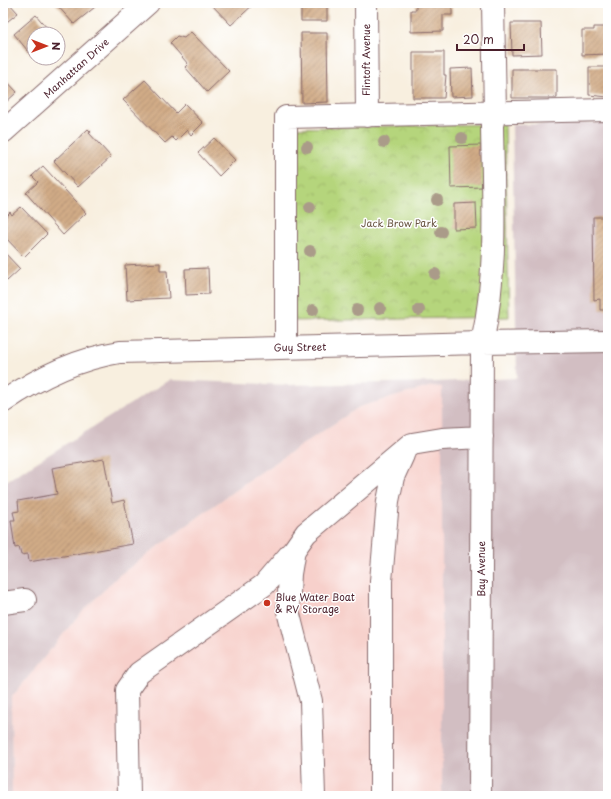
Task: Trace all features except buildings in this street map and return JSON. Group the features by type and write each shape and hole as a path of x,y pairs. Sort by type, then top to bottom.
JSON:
{"street":[{"name":"Manhattan Drive","path":"3,132 148,3"},
{"name":"Flintoft Avenue","path":"366,3 367,116"},
{"name":"Bay Avenue","path":"480,796 482,343 488,314 493,271 492,125 495,113 493,3"},
{"path":"286,347 286,117 608,110"},
{"name":"Guy Street","path":"3,402 27,385 66,366 99,355 139,350 608,341"},
{"path":"129,796 127,690 138,673 264,585 294,550 306,533 406,448 412,444 442,439 482,437"},
{"path":"381,796 381,581 388,501 393,477 406,448"},
{"path":"294,550 290,574 288,611 311,701 314,796"},
{"path":"3,603 25,600"}],"shaded area":[{"path":"608,122 608,796 442,796 442,387 432,386 359,407 246,482 118,576 78,616 11,698 12,796 3,796 3,483 169,380 289,385 436,382 517,378 512,125"},
{"name":"Blue Water Boat & RV Storage","path":"432,386 442,387 442,796 12,796 11,698 78,616 118,576 246,482 359,407"}],"green space":[{"name":"Jack Brow Park","path":"505,124 509,317 294,321 291,128"}],"place":[{"name":"Blue Water Boat & RV Storage","path":"267,603"}]}
